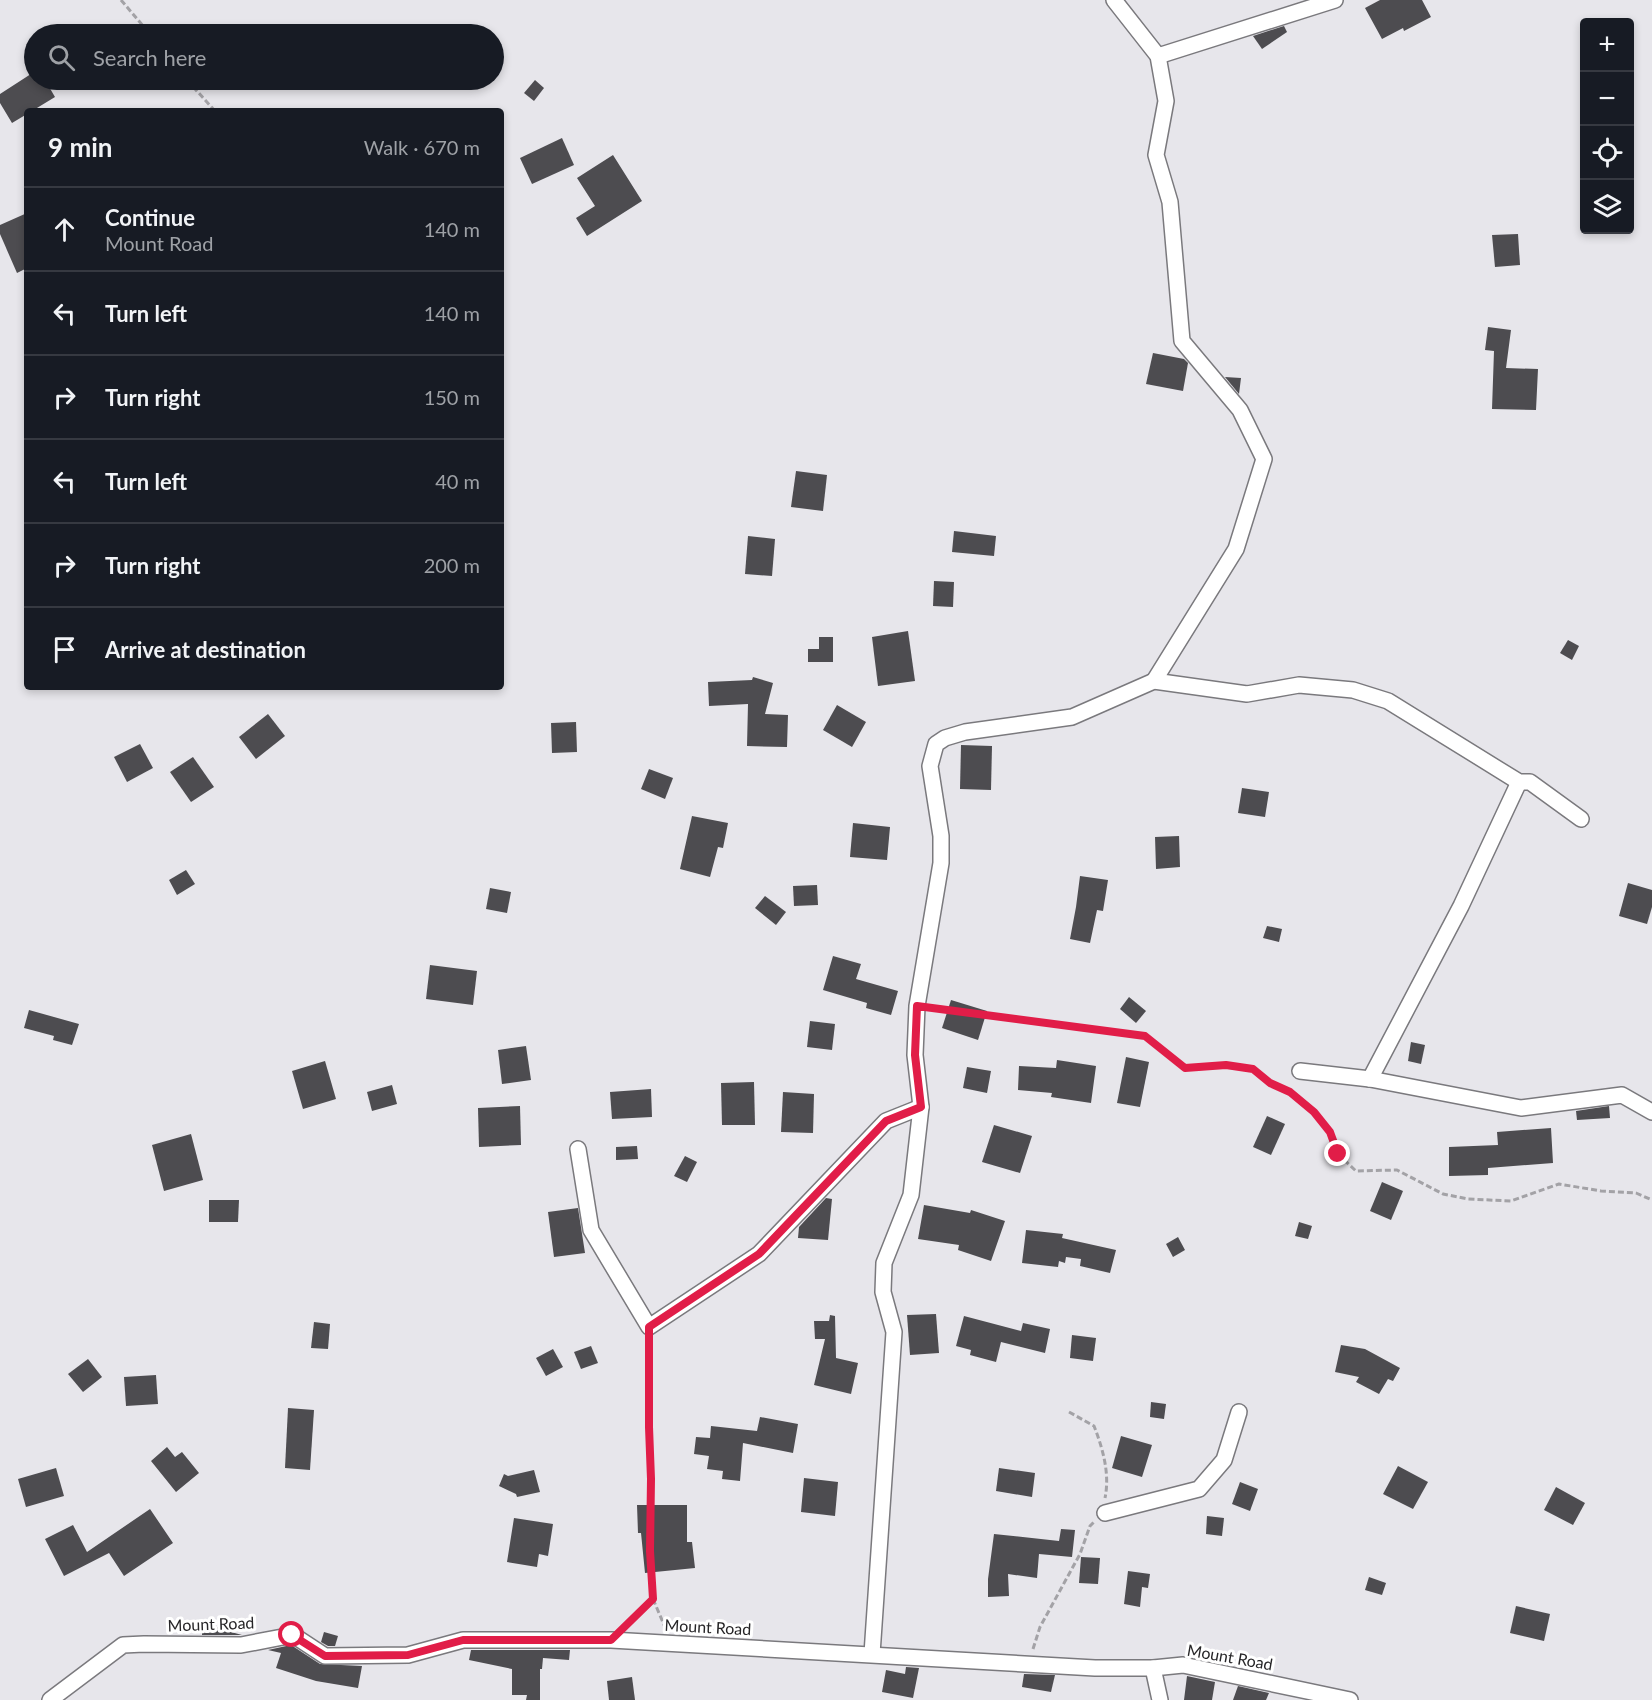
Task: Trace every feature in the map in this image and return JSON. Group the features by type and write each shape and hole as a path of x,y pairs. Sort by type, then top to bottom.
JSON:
{"street":[{"path":"1114,0 1158,56 1166,101 1156,154 1170,202 1182,341 1240,410 1264,459 1236,549 1154,681"},
{"path":"1158,56 1335,0"},
{"path":"872,1654 894,1332 883,1292 884,1263 911,1195 921,1107 915,1055 917,1006 941,863 941,836 930,766 936,744 945,738 965,732 1072,717 1154,681 1247,694 1299,685 1353,690 1388,701 1519,782 1530,782 1581,819"},
{"path":"1370,1079 1461,906 1519,782"},
{"path":"1300,1071 1370,1079 1521,1108 1622,1095 1652,1112"},
{"path":"578,1149 591,1230 649,1327 759,1254 886,1121 921,1107"},
{"path":"1105,1513 1199,1489 1224,1460 1239,1412"},
{"name":"Mount Road","path":"51,1700 123,1645 241,1644 292,1635 325,1656 408,1655 463,1640 611,1640 1095,1668 1153,1668 1183,1665 1350,1700"},
{"path":"1153,1668 1160,1700"}],"path":[{"path":"121,0 141,24"},
{"path":"197,90 212,108"},
{"path":"917,1006 1145,1036 1185,1068 1226,1065 1253,1069 1270,1083 1290,1092 1314,1112 1330,1132 1338,1154 1356,1171 1397,1170 1443,1194 1468,1199 1511,1201 1559,1184 1601,1191 1636,1193 1652,1200"},
{"path":"649,1327 650,1551 653,1599 672,1643"},
{"path":"1029,1663 1040,1627 1080,1554 1090,1526 1105,1513 1107,1491 1104,1453 1094,1426 1069,1412"},
{"path":"611,1640 653,1599"}],"building":[{"path":"1380,0 1422,0 1431,17 1382,39 1365,8"},
{"path":"1284,26 1287,32 1262,49 1253,36"},
{"path":"24,78 24,90 51,90 55,97 37,108 24,108 24,116 12,123 0,103 0,94"},
{"path":"535,80 544,88 534,101 524,93"},
{"path":"562,138 574,165 532,184 520,158"},
{"path":"613,155 642,201 587,236 576,218 595,206 577,178"},
{"path":"24,214 24,270 17,273 0,234 0,225"},
{"path":"1518,234 1520,265 1495,267 1492,235"},
{"path":"1488,327 1511,330 1506,368 1538,369 1536,410 1492,409 1494,351 1485,350"},
{"path":"1153,353 1184,359 1188,363 1183,391 1146,384"},
{"path":"1225,377 1241,378 1239,394"},
{"path":"796,471 827,475 823,511 791,507"},
{"path":"954,531 996,536 994,556 952,552"},
{"path":"748,536 775,539 772,576 745,574"},
{"path":"934,581 954,582 953,607 933,606"},
{"path":"908,631 915,681 878,686 872,637"},
{"path":"819,637 833,637 833,662 808,662 808,649 819,649"},
{"path":"1568,640 1579,646 1572,660 1560,653"},
{"path":"753,677 773,683 765,714 788,715 787,747 747,746 748,704 709,706 708,682 752,680"},
{"path":"837,705 866,722 852,747 823,730"},
{"path":"268,714 285,736 256,759 239,737"},
{"path":"576,722 577,752 552,753 551,723"},
{"path":"140,744 153,768 127,782 114,757"},
{"path":"961,745 992,746 991,790 960,789"},
{"path":"193,757 214,787 191,802 170,772"},
{"path":"649,769 673,778 665,799 641,789"},
{"path":"1242,788 1269,792 1265,817 1238,813"},
{"path":"692,816 728,823 723,848 718,847 710,877 680,869"},
{"path":"853,823 890,827 887,860 850,857"},
{"path":"1179,836 1180,867 1156,869 1155,837"},
{"path":"186,870 195,884 177,895 169,880"},
{"path":"1080,876 1108,880 1103,911 1097,910 1090,943 1070,939"},
{"path":"1628,883 1652,890 1652,907 1647,924 1619,916"},
{"path":"817,885 818,905 794,906 793,886"},
{"path":"490,888 511,892 507,913 486,909"},
{"path":"765,896 786,912 776,925 755,908"},
{"path":"1267,926 1282,929 1279,942 1263,938"},
{"path":"833,956 861,964 856,979 898,991 891,1015 866,1008 867,1003 823,990"},
{"path":"430,965 477,971 473,1005 426,999"},
{"path":"1129,997 1146,1011 1136,1023 1120,1009"},
{"path":"951,1000 987,1011 978,1040 942,1028"},
{"path":"29,1010 79,1024 72,1045 53,1040 54,1036 24,1028"},
{"path":"810,1021 835,1024 832,1050 807,1047"},
{"path":"1411,1042 1425,1045 1421,1064 1408,1061"},
{"path":"526,1046 531,1080 502,1084 498,1050"},
{"path":"1126,1057 1149,1062 1140,1107 1117,1103"},
{"path":"1057,1060 1096,1066 1091,1103 1051,1097 1052,1093 1018,1090 1019,1066 1056,1068"},
{"path":"325,1061 336,1099 303,1109 292,1071"},
{"path":"967,1067 991,1071 987,1093 963,1088"},
{"path":"754,1082 755,1125 722,1125 721,1083"},
{"path":"392,1085 397,1104 372,1111 367,1092"},
{"path":"651,1089 652,1117 612,1119 610,1092"},
{"path":"783,1092 814,1094 813,1133 781,1132"},
{"path":"520,1106 521,1145 479,1147 478,1108"},
{"path":"1609,1106 1610,1118 1577,1120 1576,1111"},
{"path":"1267,1116 1285,1124 1271,1155 1253,1147"},
{"path":"994,1125 1032,1136 1020,1173 982,1162"},
{"path":"1551,1128 1553,1163 1488,1168 1488,1175 1449,1176 1449,1147 1498,1145 1497,1132"},
{"path":"191,1134 203,1180 164,1191 152,1145"},
{"path":"637,1146 638,1159 616,1160 616,1147"},
{"path":"685,1156 697,1162 687,1182 674,1176"},
{"path":"1382,1182 1403,1191 1391,1220 1370,1211"},
{"path":"826,1198 832,1199 828,1240 798,1238 799,1227"},
{"path":"209,1200 239,1200 238,1222 209,1222"},
{"path":"924,1205 970,1213 971,1210 1005,1221 991,1261 958,1250 959,1245 918,1239"},
{"path":"578,1208 585,1253 554,1257 548,1212"},
{"path":"1299,1222 1312,1226 1308,1239 1295,1236"},
{"path":"1026,1230 1063,1234 1062,1238 1116,1250 1110,1273 1080,1266 1081,1259 1066,1257 1065,1263 1059,1261 1058,1267 1022,1263"},
{"path":"1178,1237 1185,1250 1173,1257 1166,1244"},
{"path":"936,1314 939,1353 910,1355 907,1315"},
{"path":"830,1315 835,1316 836,1358 858,1363 851,1394 814,1385 825,1339 815,1339 814,1321 829,1321"},
{"path":"964,1316 1021,1331 1023,1323 1050,1329 1045,1353 1001,1342 996,1362 970,1355 971,1350 956,1346"},
{"path":"314,1322 330,1324 328,1349 311,1348"},
{"path":"1072,1335 1096,1338 1093,1361 1070,1358"},
{"path":"1341,1345 1365,1349 1400,1368 1393,1381 1388,1379 1379,1394 1356,1382 1359,1377 1335,1372"},
{"path":"591,1346 598,1363 581,1369 574,1352"},
{"path":"553,1349 563,1367 546,1376 536,1358"},
{"path":"88,1359 102,1377 83,1392 68,1374"},
{"path":"156,1375 158,1404 126,1406 124,1377"},
{"path":"1151,1402 1166,1404 1164,1419 1150,1417"},
{"path":"288,1408 314,1410 310,1470 285,1468"},
{"path":"760,1417 798,1424 793,1453 743,1443 740,1481 722,1479 723,1471 707,1469 709,1456 694,1454 696,1437 710,1438 711,1426 757,1431"},
{"path":"1121,1436 1152,1445 1142,1477 1112,1468"},
{"path":"167,1447 175,1457 182,1452 199,1473 176,1492 151,1461"},
{"path":"1398,1466 1428,1482 1413,1509 1383,1494"},
{"path":"56,1468 64,1496 26,1507 18,1479"},
{"path":"999,1468 1035,1473 1032,1497 996,1491"},
{"path":"534,1470 540,1492 517,1497 516,1494 499,1486 504,1474 508,1476"},
{"path":"804,1478 838,1482 835,1516 801,1512"},
{"path":"1240,1482 1258,1489 1250,1511 1232,1504"},
{"path":"1556,1487 1585,1503 1573,1525 1544,1510"},
{"path":"637,1505 687,1505 687,1542 692,1542 695,1568 645,1573 641,1533 638,1533"},
{"path":"150,1509 173,1543 124,1576 109,1553 64,1576 45,1539 73,1525 87,1552"},
{"path":"1207,1516 1224,1518 1222,1536 1206,1534"},
{"path":"514,1518 553,1524 548,1556 539,1554 537,1567 507,1562"},
{"path":"1061,1529 1075,1530 1072,1557 1039,1554 1037,1578 1008,1574 1009,1596 988,1597 994,1534 1059,1541"},
{"path":"1081,1557 1100,1558 1098,1584 1079,1583"},
{"path":"1128,1571 1150,1574 1148,1588 1142,1587 1140,1607 1124,1604"},
{"path":"1369,1577 1386,1583 1382,1595 1365,1590"},
{"path":"1516,1606 1550,1614 1544,1641 1510,1633"},
{"path":"231,1627 231,1632 242,1635 202,1635 202,1628"},
{"path":"324,1632 338,1636 335,1646 328,1646 321,1642"},
{"path":"291,1645 320,1664 362,1666 358,1688 316,1681 276,1668 281,1653 268,1650"},
{"path":"471,1650 570,1650 569,1660 543,1658 542,1669 540,1669 540,1700 526,1700 527,1695 512,1695 512,1669 469,1660"},
{"path":"906,1667 919,1668 913,1698 882,1692 886,1670 905,1674"},
{"path":"1024,1674 1055,1675 1051,1692 1022,1687"},
{"path":"1187,1676 1215,1682 1212,1700 1184,1700"},
{"path":"632,1677 635,1700 609,1700 607,1681"},
{"path":"1238,1686 1269,1693 1266,1700 1233,1700"}],"route":[{"path":"292,1635 325,1656 408,1655 463,1640 611,1640 653,1599 650,1551 649,1327 759,1254 886,1121 921,1107 915,1055 917,1006 1145,1036 1185,1068 1226,1065 1253,1069 1270,1083 1290,1092 1314,1112 1330,1132 1338,1154"}]}
